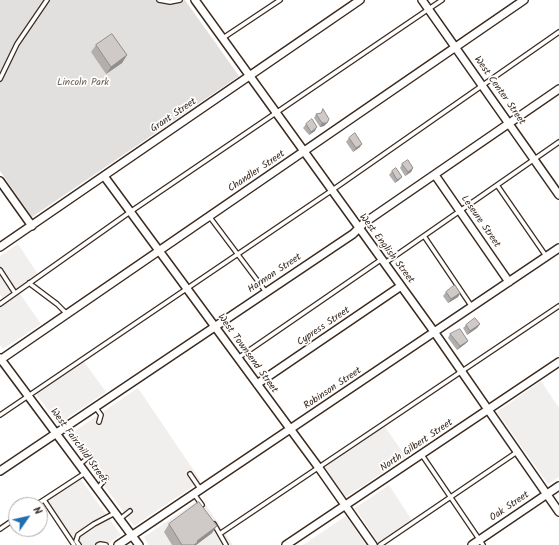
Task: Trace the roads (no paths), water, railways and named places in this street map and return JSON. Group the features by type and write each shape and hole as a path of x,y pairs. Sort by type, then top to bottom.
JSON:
{"street":[{"name":"West English Street","path":"195,0 358,229 434,332 559,512"},
{"name":"Grant Street","path":"0,248 360,0"},
{"name":"West Center Street","path":"422,0 559,194"},
{"name":"Chandler Street","path":"0,359 304,153 524,0"},
{"name":"Harmon Street","path":"0,471 215,327 559,89"},
{"name":"Leseure Street","path":"435,175 509,282"},
{"name":"West Townsend Street","path":"104,176 319,468 373,545"},
{"path":"0,181 2,189 32,226"},
{"name":"Robinson Street","path":"118,545 291,430 559,248"},
{"name":"Cypress Street","path":"257,384 401,286"},
{"name":"West Fairchild Street","path":"0,359 139,545"},
{"name":"North Gilbert Street","path":"286,545 559,362"},
{"name":"Oak Street","path":"472,545 481,542 559,486"}],"lane":[{"path":"0,79 17,44 48,0"},
{"path":"159,0 170,2 180,0"},
{"path":"222,39 280,0"},
{"path":"0,304 130,212 442,0"},
{"path":"0,415 331,191 559,32"},
{"path":"238,358 383,261 424,236 559,142"},
{"path":"497,185 546,256"},
{"path":"209,216 266,292"},
{"path":"424,236 472,307"},
{"path":"0,270 15,293"},
{"path":"29,283 58,304 67,314"},
{"path":"221,533 559,306"},
{"path":"96,408 101,415 99,422"},
{"path":"380,545 517,452"},
{"path":"422,454 481,542"},
{"path":"79,465 90,456"},
{"path":"48,497 85,473"},
{"path":"190,474 201,490"},
{"path":"97,489 106,478"},
{"path":"194,494 203,507"},
{"path":"48,506 74,545"},
{"path":"79,545 76,541 78,535 94,524 130,510"},
{"path":"212,520 221,533 222,539 226,545"},
{"path":"98,545 106,545"}],"park label":[{"name":"Lincoln Park","path":"83,83"}]}
